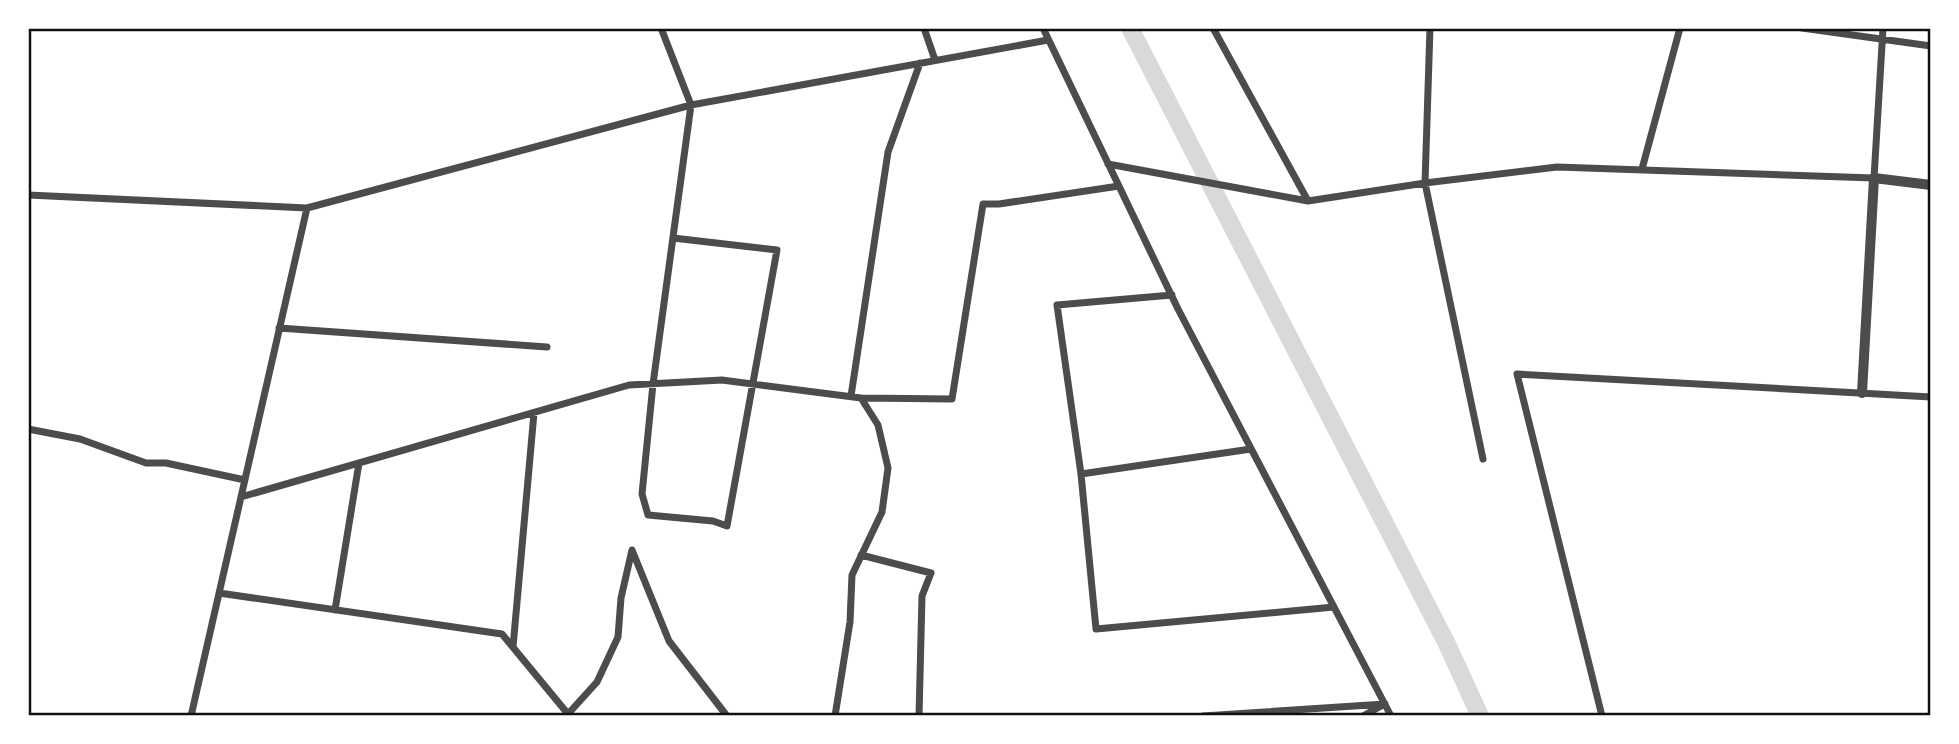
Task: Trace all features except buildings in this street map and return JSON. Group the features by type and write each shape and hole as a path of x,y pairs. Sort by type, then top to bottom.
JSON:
{"street":[{"path":"662,28 691,105 653,384 642,494 648,514 713,521 727,526 777,250 673,238"},
{"path":"924,28 935,60"},
{"path":"1043,28 1172,295 1391,716"},
{"path":"1213,28 1308,201"},
{"path":"1430,28 1425,183 1483,459"},
{"path":"1642,169 1680,28"},
{"path":"1802,28 1931,46"},
{"path":"1862,393 1883,28"},
{"path":"28,195 307,208 691,105 1048,40"},
{"path":"851,396 888,152 920,63"},
{"path":"1108,164 1308,201 1558,167 1874,177 1931,185"},
{"path":"241,497 629,385 722,380 861,398 952,399 983,204 1119,186"},
{"path":"191,716 307,208"},
{"path":"1172,295 1056,305 1082,474 1096,629 1334,607"},
{"path":"279,328 547,347"},
{"path":"1602,716 1517,374 1931,397"},
{"path":"835,716 850,622 852,575 882,512 888,468 877,425 861,398"},
{"path":"513,647 534,413"},
{"path":"28,429 79,439 146,463 166,463 245,480"},
{"path":"1082,474 1251,449"},
{"path":"335,610 359,463"},
{"path":"219,593 502,634 569,715 597,682 618,637 621,598 632,550 669,641 727,716"},
{"path":"862,555 931,573 922,596 919,716"},
{"path":"1203,716 1385,704"},
{"path":"1363,716 1385,704"}],"waterway":[{"path":"1130,28 1447,644 1480,716"}]}
